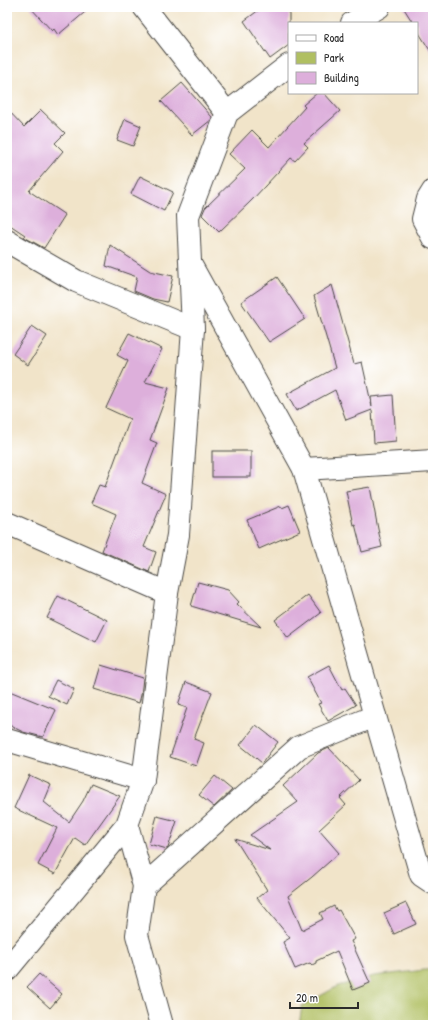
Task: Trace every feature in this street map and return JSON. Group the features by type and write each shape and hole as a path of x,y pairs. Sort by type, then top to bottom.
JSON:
{"street":[{"path":"144,7 227,113"},
{"path":"354,22 379,7"},
{"path":"7,970 126,825 143,780 167,593 178,535 193,329 188,216 227,113 288,65"},
{"path":"433,191 428,198 423,219 433,238"},
{"path":"7,241 76,281 193,329"},
{"path":"190,263 304,469 422,875 433,883"},
{"path":"304,469 433,461"},
{"path":"7,522 167,593"},
{"path":"144,886 299,747 375,716"},
{"path":"7,740 143,780"},
{"path":"126,825 144,886 137,935 162,1025"}],"green space":[{"path":"433,969 433,1025 299,1025 302,1006 338,986 374,976"}],"building":[{"path":"30,7 91,7 58,35 54,29 52,31"},
{"path":"263,7 289,7 288,46 270,59 244,21"},
{"path":"403,7 433,7 433,55 418,32 418,22 412,22"},
{"path":"182,83 212,117 211,120 192,135 161,101"},
{"path":"316,94 325,94 340,111 304,143 308,147 295,161 291,158 252,200 219,232 202,215 205,208 245,169 229,154 252,130 269,147 305,107 303,105"},
{"path":"7,109 24,127 41,110 65,133 55,143 63,151 29,191 65,215 44,248 24,237 25,235 7,223"},
{"path":"125,119 141,126 133,146 117,140"},
{"path":"140,176 173,192 164,211 131,194"},
{"path":"110,245 150,271 173,276 167,302 153,299 134,291 137,277 106,266"},
{"path":"277,277 305,319 269,342 241,302"},
{"path":"332,285 354,364 362,362 372,407 371,397 393,395 396,441 374,443 372,410 346,420 335,390 296,411 287,394 335,368 314,296"},
{"path":"32,326 47,336 28,365 13,354"},
{"path":"129,333 162,349 145,382 169,388 150,440 157,443 142,483 166,494 144,547 156,552 149,572 102,551 116,514 91,503 99,485 105,487 130,419 106,408 128,361 117,355"},
{"path":"212,451 251,451 251,477 212,477"},
{"path":"370,487 382,547 362,552 355,524 353,525 346,491"},
{"path":"289,505 300,531 259,549 247,520 281,506 282,508"},
{"path":"198,582 228,590 239,602 237,604 261,627 191,606"},
{"path":"308,595 321,613 288,638 275,620"},
{"path":"58,596 107,620 96,642 47,618"},
{"path":"101,665 143,678 139,703 94,689"},
{"path":"329,665 342,690 345,688 356,705 328,721 318,704 321,703 307,677"},
{"path":"56,680 74,689 67,705 48,696"},
{"path":"186,682 212,692 194,739 204,743 196,766 170,757 187,708 178,705"},
{"path":"7,690 56,710 43,737 23,732 7,724"},
{"path":"256,725 278,742 262,763 240,745"},
{"path":"329,748 359,780 340,798 346,805 319,830 339,853 288,896 302,930 323,919 320,913 334,906 337,911 339,910 355,939 351,941 370,983 353,990 337,951 316,961 316,963 312,965 310,963 295,969 283,942 290,938 257,898 267,890 235,839 270,850 250,835 298,802 283,786 318,753"},
{"path":"29,775 51,785 44,802 69,822 83,801 91,784 120,796 85,845 75,838 55,874 38,865 57,828 14,808"},
{"path":"215,776 232,790 214,807 199,795"},
{"path":"157,816 177,821 167,849 149,844"},
{"path":"406,903 416,924 394,934 384,913"},
{"path":"39,974 62,994 50,1008 27,987"}]}
